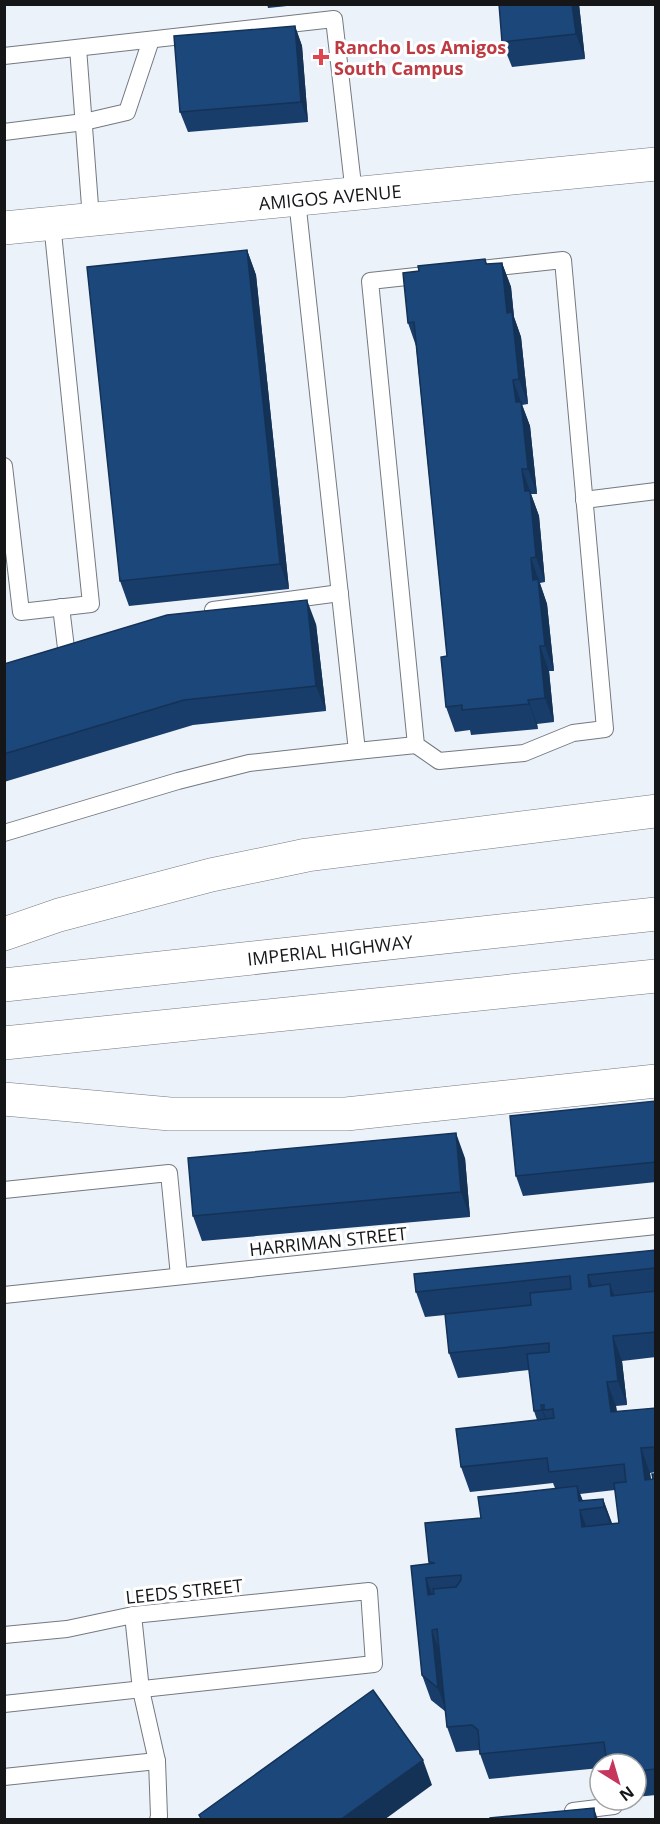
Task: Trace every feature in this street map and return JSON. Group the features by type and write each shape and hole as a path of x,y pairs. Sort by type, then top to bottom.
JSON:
{"main road":[{"name":"AMIGOS AVENUE","path":"4,228 656,164"},
{"path":"4,934 60,915 211,875 307,855 656,811"},
{"name":"IMPERIAL HIGHWAY","path":"4,985 656,914"},
{"path":"4,1043 656,976"},
{"path":"4,996 57,980"},
{"path":"4,1099 171,1114 346,1114 656,1081"}],"lane":[{"path":"4,56 334,19 354,194"},
{"path":"4,132 84,122 127,112 151,40"},
{"path":"78,48 91,219"},
{"path":"297,200 357,751"},
{"path":"4,466 21,612 91,604 52,223"},
{"path":"4,833 178,780 249,764 416,746 439,761 524,753 573,733 605,729 563,260 370,281 416,746"},
{"path":"584,500 656,491"},
{"path":"195,613 340,593"},
{"path":"61,608 61,650 87,642"},
{"path":"4,1190 169,1173 179,1276"},
{"name":"HARRIMAN STREET","path":"4,1295 656,1226"},
{"name":"LEEDS STREET","path":"4,1635 67,1629 133,1615 369,1591 374,1664 141,1690"},
{"path":"133,1615 141,1690 157,1761 158,1820"},
{"path":"4,1704 141,1690"},
{"path":"4,1777 157,1761"},
{"path":"559,1813 588,1809"}],"building":[{"path":"499,4 572,4 576,34 502,42"},
{"path":"295,26 301,102 180,112 174,36"},
{"path":"247,250 280,564 120,581 87,267"},
{"path":"485,259 486,264 502,263 507,313 512,312 519,379 513,380 516,402 521,402 528,469 522,469 525,491 530,491 536,557 531,558 533,580 538,579 545,646 540,646 545,698 528,700 529,704 462,710 462,705 446,707 441,657 447,656 414,322 408,323 403,273 419,271 418,266"},
{"path":"307,600 316,686 184,700 4,754 4,664 167,615"},
{"path":"656,1101 656,1162 516,1176 510,1116"},
{"path":"456,1133 461,1192 193,1216 188,1158"},
{"path":"656,1250 656,1268 588,1275 589,1287 610,1284 611,1296 656,1291 656,1332 613,1336 618,1381 607,1382 611,1412 656,1408 656,1447 641,1448 645,1480 653,1479 652,1474 656,1474 656,1769 648,1770 648,1752 605,1752 604,1742 480,1754 478,1730 472,1725 447,1727 437,1629 432,1630 438,1688 422,1675 411,1566 435,1563 429,1562 425,1523 481,1518 478,1497 577,1486 579,1501 603,1499 604,1507 580,1510 582,1527 619,1523 614,1483 626,1482 624,1464 549,1472 547,1458 461,1467 456,1429 554,1418 553,1409 544,1410 544,1405 541,1405 542,1410 534,1411 527,1354 549,1352 549,1343 449,1353 445,1314 531,1305 530,1293 571,1289 570,1276 416,1292 414,1274","holes":["461,1575 461,1580 456,1587 433,1589 434,1594 428,1595 426,1578"]},
{"path":"373,1690 423,1760 340,1820 202,1820 199,1815"},
{"path":"588,1809 588,1812 594,1812 595,1820 490,1820 490,1818"}],"place":[{"name":"Rancho Los Amigos South Campus","path":"321,57"}]}
